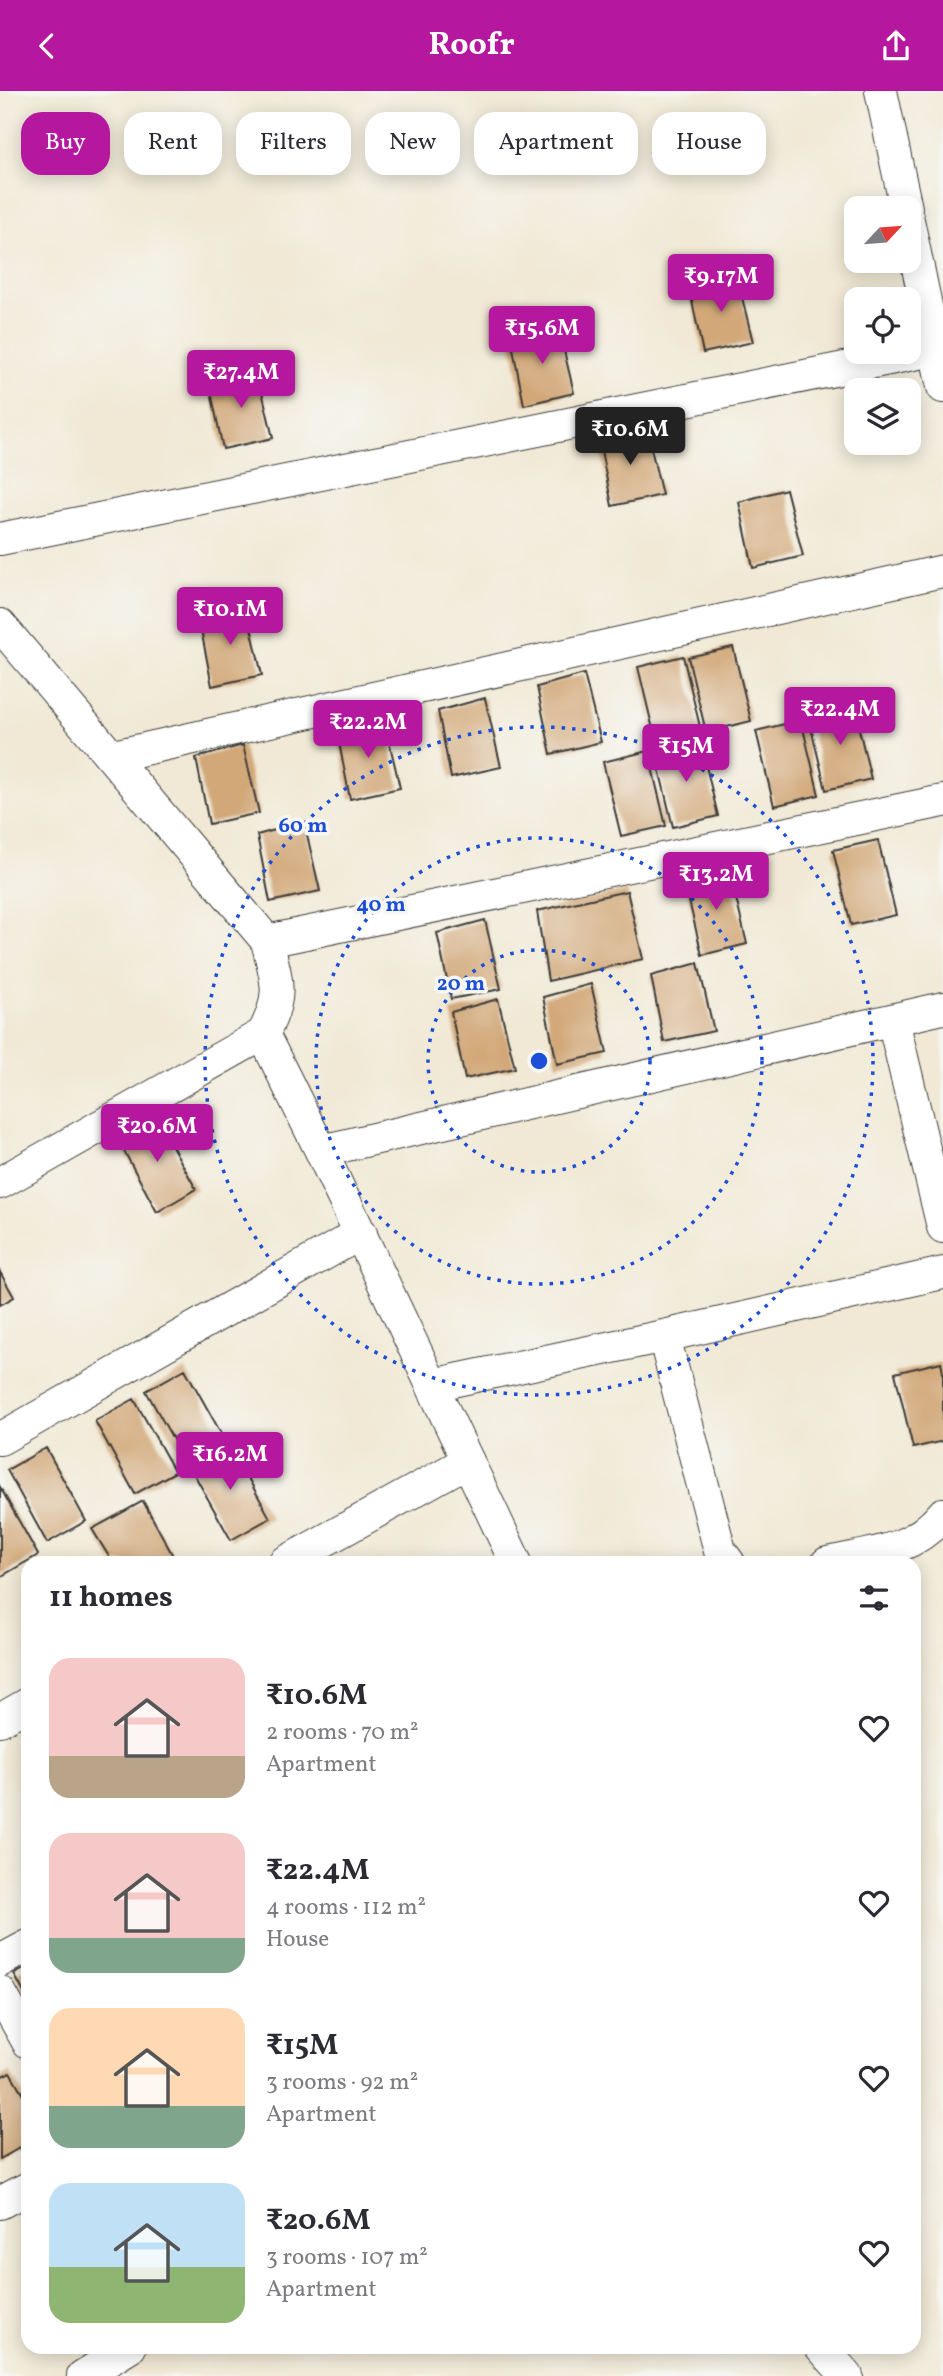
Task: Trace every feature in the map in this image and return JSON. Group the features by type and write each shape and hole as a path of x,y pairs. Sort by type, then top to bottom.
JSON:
{"street":[{"path":"881,91 903,196"},
{"path":"921,273 939,349 943,387"},
{"path":"0,538 939,349"},
{"path":"113,756 943,571"},
{"path":"0,625 267,941 278,982 274,1014 263,1034 0,1183"},
{"path":"267,941 943,801"},
{"path":"321,1151 943,1008"},
{"path":"893,1020 943,1227"},
{"path":"263,1034 361,1233 513,1556"},
{"path":"0,1439 361,1233"},
{"path":"433,1384 664,1336 943,1273"},
{"path":"664,1336 720,1551 724,1556"},
{"path":"298,1556 468,1461"},
{"path":"860,1556 902,1547 918,1539 943,1514"},
{"path":"0,1720 21,1708"},
{"path":"0,1961 21,1950"},
{"path":"0,1993 21,2030"},
{"path":"0,2203 21,2192"},
{"path":"83,2376 119,2354"},
{"path":"827,2354 847,2376"}],"building":[{"path":"736,273 753,342 703,353 689,287"},
{"path":"558,325 574,393 524,405 511,338"},
{"path":"257,370 273,438 223,449 209,382"},
{"path":"646,427 662,495 612,506 599,440"},
{"path":"786,489 803,556 753,568 739,502"},
{"path":"246,606 262,675 212,686 199,619"},
{"path":"733,647 751,721 706,732 688,657"},
{"path":"683,656 701,731 656,742 638,667"},
{"path":"584,674 601,742 551,754 537,687"},
{"path":"485,698 501,767 451,778 438,711"},
{"path":"853,704 871,779 826,790 808,715"},
{"path":"384,719 400,788 350,799 337,732"},
{"path":"801,720 819,795 774,806 756,731"},
{"path":"700,741 718,816 673,827 655,752"},
{"path":"243,745 259,813 209,824 196,758"},
{"path":"648,751 666,826 621,836 603,762"},
{"path":"304,822 320,891 270,902 257,835"},
{"path":"878,840 896,915 851,925 833,850"},
{"path":"729,869 747,944 702,955 684,880"},
{"path":"627,891 643,959 548,981 537,911"},
{"path":"485,920 501,989 451,999 437,933"},
{"path":"698,963 714,1031 664,1042 651,976"},
{"path":"591,984 607,1053 557,1064 543,997"},
{"path":"498,999 515,1068 465,1079 451,1012"},
{"path":"156,1117 196,1189 157,1212 117,1138"},
{"path":"0,1272 14,1297 0,1305"},
{"path":"941,1362 943,1441 913,1448 895,1373"},
{"path":"185,1369 226,1442 187,1464 146,1391"},
{"path":"134,1399 175,1472 135,1494 95,1421"},
{"path":"230,1445 270,1518 231,1540 190,1467"},
{"path":"46,1448 86,1521 47,1543 7,1470"},
{"path":"0,1487 38,1555 21,1556 21,1565 0,1577"},
{"path":"143,1501 173,1556 109,1556 92,1529"},
{"path":"21,1970 21,1987 14,1974"},
{"path":"10,2072 21,2091 21,2147 0,2159 0,2077"}]}
